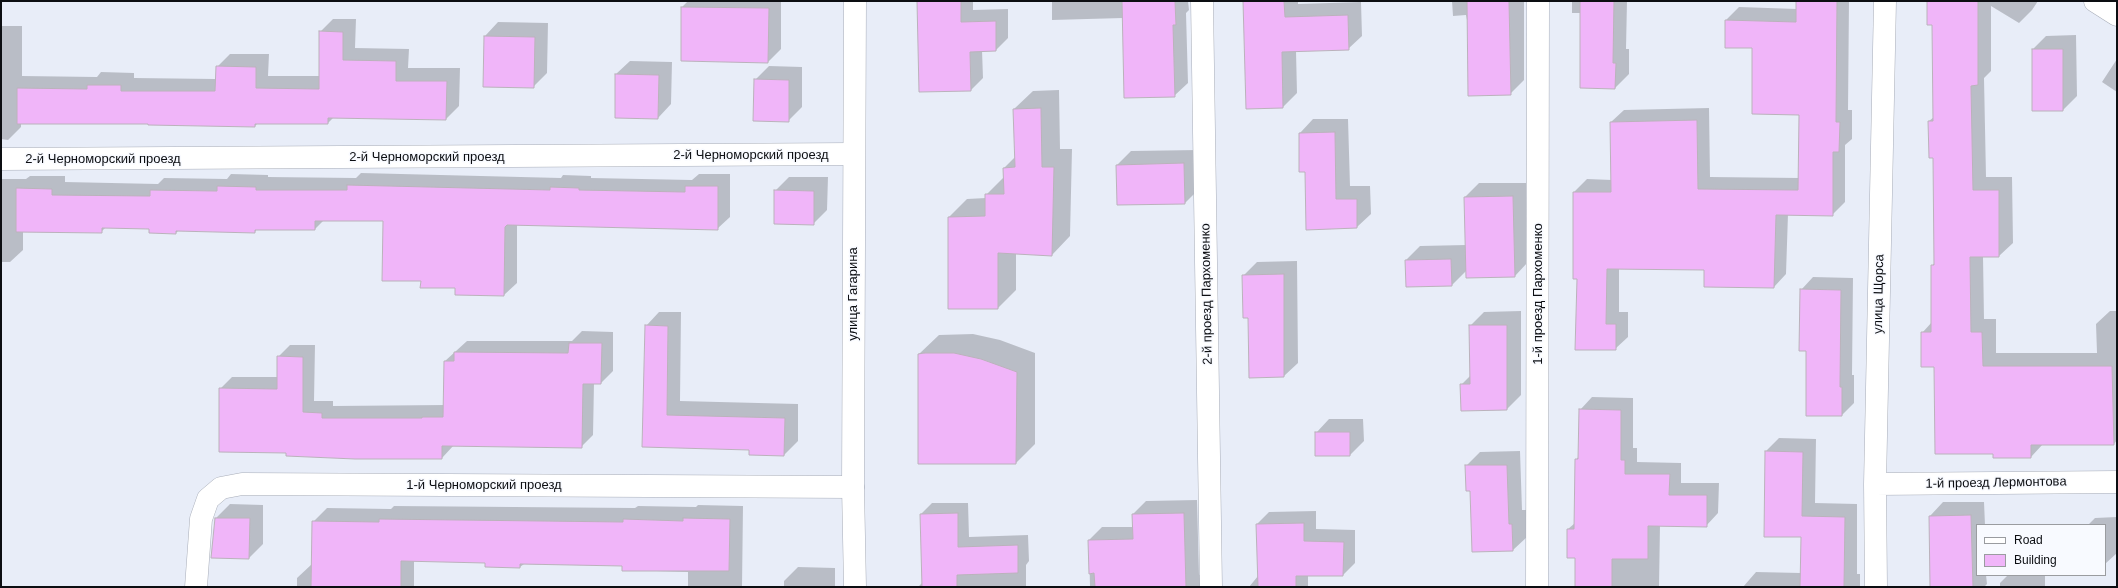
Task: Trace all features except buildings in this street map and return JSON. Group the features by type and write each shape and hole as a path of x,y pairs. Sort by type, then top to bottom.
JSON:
{"street":[{"name":"улица Гагарина","path":"855,1 853,154 853,487 855,587"},
{"name":"2-й проезд Пархоменко","path":"1202,1 1211,587"},
{"name":"1-й проезд Пархоменко","path":"1537,587 1538,1"},
{"name":"улица Щорса","path":"1876,587 1875,484 1885,1"},
{"path":"2095,1 2117,15"},
{"name":"2-й Черноморский проезд","path":"1,159 853,154"},
{"name":"1-й проезд Лермонтова","path":"1875,484 2117,482"},
{"name":"1-й Черноморский проезд","path":"196,587 201,519 208,499 221,488 242,484 853,487"}]}
